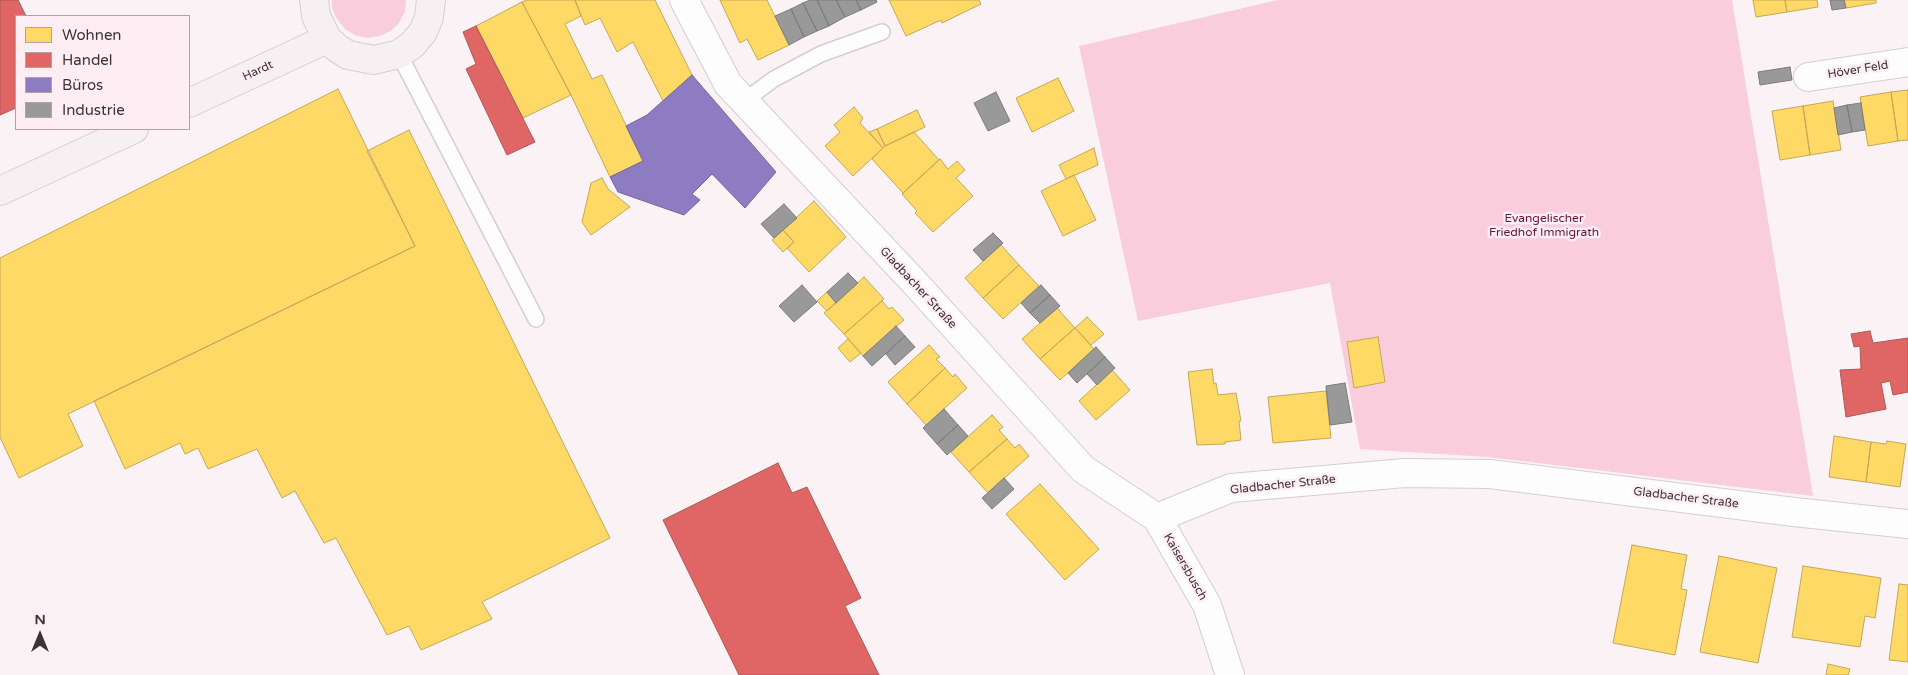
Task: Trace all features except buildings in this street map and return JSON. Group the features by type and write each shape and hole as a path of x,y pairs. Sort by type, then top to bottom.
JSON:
{"main road":[{"path":"314,0 316,16 327,39 348,55 360,59 374,60 399,54 412,45 422,32 429,18 431,0"},
{"name":"Hardt","path":"190,104 327,39"},
{"path":"0,191 132,130"}],"street":[{"name":"Gladbacher Straße","path":"684,0 728,84 744,102 908,276 1083,470 1157,518 1231,488 1405,473 1490,474 1794,512 1908,524"},
{"name":"Höver Feld","path":"1808,77 1908,62"},
{"name":"Kaisersbusch","path":"1157,518 1207,605 1230,675"}],"lane":[{"path":"744,102 774,79 821,54 882,32"},
{"path":"399,54 536,319"}],"green space":[{"path":"332,0 406,0 405,11 399,23 391,31 380,36 367,38 355,35 345,29 337,19 332,8"},
{"name":"Evangelischer Friedhof Immigrath","path":"1278,0 1732,0 1813,496 1488,457 1360,449 1330,283 1138,321 1079,46"}]}
